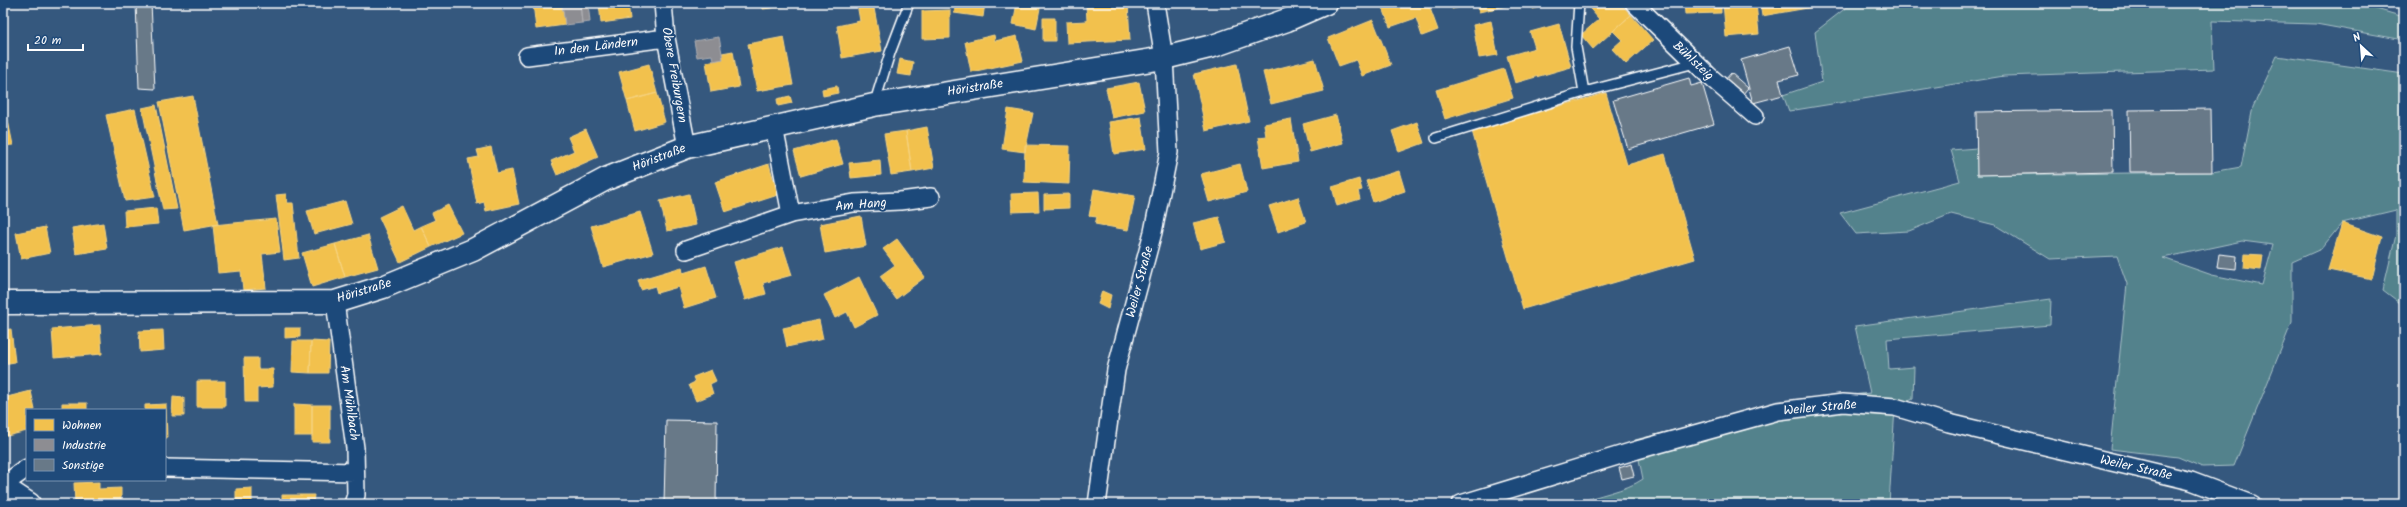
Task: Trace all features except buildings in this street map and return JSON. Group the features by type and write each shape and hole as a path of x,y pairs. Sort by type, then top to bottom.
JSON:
{"main road":[{"name":"Höristraße","path":"3,303 335,302 383,287 473,250 606,179 687,147 874,104 1164,58 1220,43 1287,20 1326,3"},
{"path":"3,486 29,504"}],"street":[{"name":"Obere Freiburgern","path":"663,3 666,38 687,147"},
{"name":"Weiler Straße","path":"1097,504 1116,370 1153,232 1169,152 1164,58 1155,3"},
{"name":"Bühlsteig","path":"1634,3 1695,63 1755,116"},
{"name":"In den Ländern","path":"527,56 666,38"},
{"path":"774,127 791,214"},
{"name":"Am Hang","path":"686,250 791,214 854,203 900,202 931,197"},
{"name":"Am Mühlbach","path":"335,302 355,448 356,495 353,504"},
{"name":"Weiler Straße","path":"1461,504 1637,450 1778,411 1843,403 1895,406 1949,423 2191,481 2252,504"},
{"path":"166,468 355,472"},
{"path":"3,486 26,469"}],"lane":[{"path":"874,104 890,53 909,3"},
{"path":"1579,3 1576,47 1584,92"},
{"path":"1436,138 1584,92 1695,63"}],"green space":[{"path":"1852,3 2355,3 2404,17 2404,40 2316,24 2212,21 2214,69 2004,76 1789,111 1783,95 1822,82 1815,32"},
{"path":"2277,56 2404,74 2404,306 2383,290 2396,235 2396,210 2342,223 2321,249 2292,262 2292,322 2234,466 2202,467 2178,457 2110,449 2127,284 2117,256 2050,259 1995,225 1951,214 1909,231 1856,234 1840,213 1960,181 1951,150 1977,148 1977,175 2212,172 2241,167 2253,107","holes":["2242,241 2273,245 2262,285 2212,275 2163,258"]},
{"path":"2051,299 2050,325 1887,339 1889,369 1914,367 1913,399 1895,407 1889,504 1821,504 1810,502 1792,504 1575,504 1620,490 1643,479 1635,440 1781,403 1870,393 1855,326"}]}
